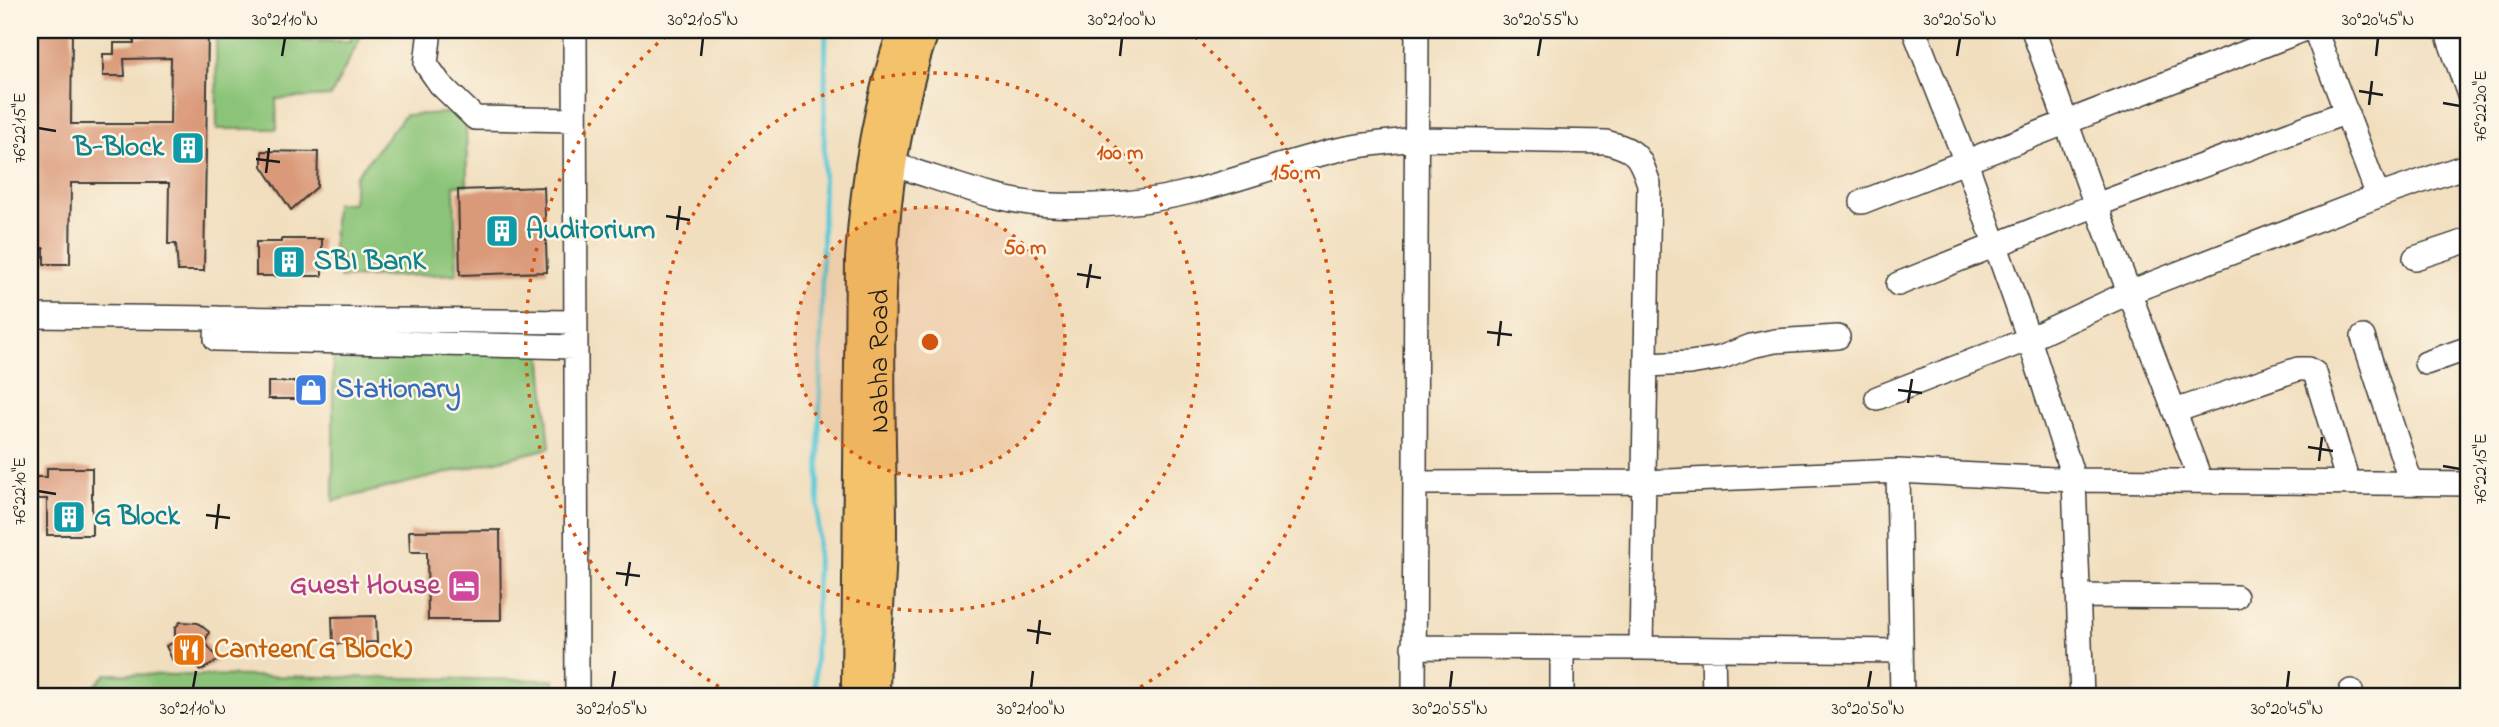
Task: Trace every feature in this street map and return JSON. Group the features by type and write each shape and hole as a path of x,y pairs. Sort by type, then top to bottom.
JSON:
{"main road":[{"name":"Nabha Road","path":"855,697 860,259 864,193 884,93 903,30"},
{"name":"Nabha Road","path":"875,697 882,536 880,415 883,244 891,164 918,47 926,30"}],"street":[{"path":"430,30 426,64 440,84 475,118 574,120"},
{"path":"575,30 577,697"},
{"path":"1414,697 1417,30"},
{"path":"1914,30 1966,162 2029,339 2074,480 2082,697"},
{"path":"2033,30 2201,481"},
{"path":"1862,202 2303,30"},
{"path":"2315,30 2378,196"},
{"path":"2446,30 2469,95"},
{"path":"1898,284 1994,244 2347,112"},
{"path":"891,164 999,198 1048,205 1102,205 1193,191 1338,150 1416,139 1606,142 1629,148 1642,162 1649,184 1641,648"},
{"path":"1877,398 2029,339 2130,292 2378,196 2469,164"},
{"path":"2415,258 2469,240"},
{"path":"30,316 575,347"},
{"path":"216,328 575,322"},
{"path":"1647,365 1690,363 1720,358 1751,346 1775,341 1838,337"},
{"path":"2363,337 2411,483"},
{"path":"2426,363 2469,348"},
{"path":"2175,411 2298,369 2308,369 2315,373 2348,482"},
{"path":"1416,483 1645,482 1898,471 2074,480 2469,484"},
{"path":"1898,471 1902,697"},
{"path":"2080,596 2236,597"},
{"path":"1413,647 1901,651"},
{"path":"1562,648 1562,697"},
{"path":"1713,649 1714,697"}],"green space":[{"path":"216,30 302,30 304,41 351,41 352,30 364,30 331,96 276,99 277,129 217,129"},
{"path":"466,112 467,185 454,185 457,274 340,278 341,253 333,251 335,203 353,203 355,177 405,115"},
{"path":"337,347 541,350 550,448 333,501 333,359"},
{"path":"106,674 554,680 554,697 84,697"}],"building":[{"path":"36,30 72,30 71,124 170,124 171,58 124,59 125,76 103,76 103,54 114,54 114,43 134,43 134,38 171,37 171,30 208,30 204,271 178,271 176,244 168,244 169,183 71,183 70,264 44,264 44,248 35,248"},
{"path":"262,151 318,152 317,187 291,210 262,166"},
{"name":"Auditorium","path":"544,187 547,272 460,275 458,190"},
{"name":"SBI BanK","path":"281,239 322,239 322,276 256,276 256,242 281,242"},
{"path":"268,382 321,382 321,399 268,399"},
{"name":"G Block","path":"47,468 92,468 92,535 47,535 47,499 30,499 30,477 47,477"},
{"name":"Guest House","path":"500,530 501,620 428,620 427,552 410,552 409,531"},
{"path":"376,616 377,642 333,644 332,617"},
{"name":"Canteen(G Block)","path":"180,622 198,623 209,632 205,642 219,660 200,671 188,653 173,661 166,646 175,642 175,628"}],"waterway":[{"path":"815,697 826,30"}],"place":[{"name":"B-Block","path":"188,148"},
{"name":"Auditorium","path":"502,231"},
{"name":"SBI BanK","path":"289,262"},
{"name":"Stationary","path":"311,390"},
{"name":"G Block","path":"69,517"},
{"name":"Guest House","path":"464,586"},
{"name":"Canteen(G Block)","path":"189,650"}]}
